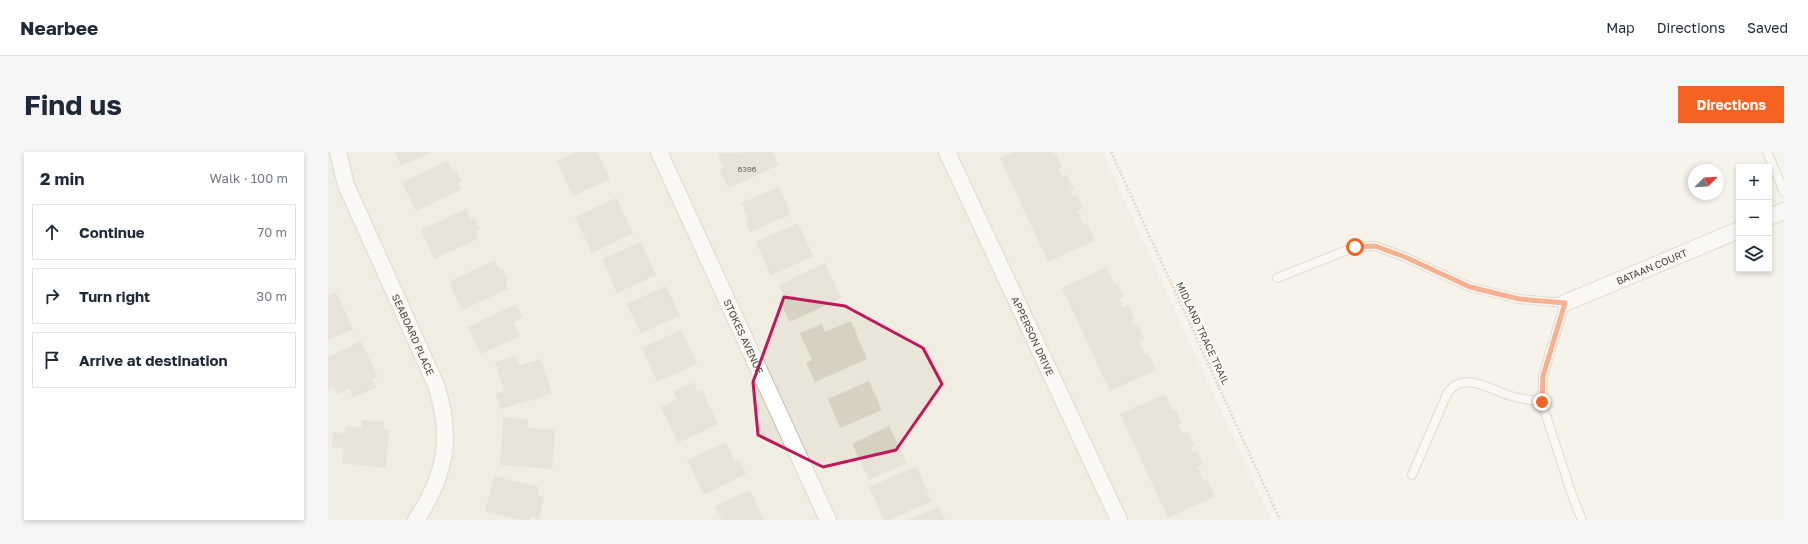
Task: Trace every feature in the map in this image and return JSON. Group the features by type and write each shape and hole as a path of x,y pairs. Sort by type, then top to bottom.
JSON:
{"street":[{"name":"SEABOARD PLACE","path":"338,152 346,184 436,385 443,407 446,433 439,480 416,520"},
{"name":"STOKES AVENUE","path":"659,152 828,520"},
{"name":"APPERSON DRIVE","path":"946,152 1119,520"},
{"path":"1772,216 1784,211"},
{"name":"BATAAN COURT","path":"1565,303 1736,231"}],"lane":[{"path":"1767,152 1784,192"},
{"path":"1277,278 1355,247 1375,246 1405,257 1470,287 1519,299 1565,303 1543,376 1542,402 1572,495 1582,520"},
{"path":"1412,475 1446,394 1452,385 1462,382 1472,383 1511,396 1542,402"}],"path":[{"name":"MIDLAND TRACE TRAIL","path":"1111,152 1280,520"}],"highlighted area":[{"path":"784,297 845,306 923,348 942,384 896,450 823,467 758,435 753,382"}],"shaded area":[{"path":"328,152 1102,152 1271,520 328,520"}],"building":[{"path":"395,152 431,152 401,166"},
{"path":"576,152 597,152 610,179 573,196 557,161"},
{"path":"773,152 779,165 729,188 720,170 723,167 717,153"},
{"path":"1013,152 1052,152 1053,155 1056,153 1062,167 1058,169 1062,177 1067,175 1074,189 1070,190 1072,196 1076,194 1083,208 1077,211 1084,225 1087,223 1095,240 1048,262 1000,158"},
{"path":"448,161 453,172 456,170 462,181 458,183 461,189 416,211 402,182"},
{"path":"779,187 791,214 750,232 745,220 748,219 741,203"},
{"path":"616,198 633,233 592,253 575,217"},
{"path":"466,209 471,220 475,218 480,229 476,231 479,238 434,259 421,230"},
{"path":"798,223 813,256 771,276 756,242"},
{"path":"641,242 656,275 617,293 602,259"},
{"path":"495,260 500,271 503,269 508,280 505,282 508,289 462,310 449,282"},
{"path":"825,263 841,298 790,322 781,303 787,300 779,285"},
{"path":"1106,267 1115,285 1118,284 1124,297 1120,299 1123,307 1129,305 1135,319 1131,321 1134,326 1138,324 1144,338 1139,341 1145,355 1148,354 1156,370 1110,391 1062,288"},
{"path":"666,286 680,316 641,333 627,304"},
{"path":"336,292 353,329 328,340 328,296"},
{"path":"516,304 523,318 513,322 520,336 481,354 468,327"},
{"path":"851,321 867,359 815,382 806,363 812,360 800,333 822,324 825,332"},
{"path":"681,330 697,364 657,382 642,348"},
{"path":"361,341 378,377 372,379 376,387 353,398 349,389 337,394 334,387 328,390 328,357"},
{"path":"516,356 519,365 541,359 552,394 500,409 496,394 504,391 495,362"},
{"path":"869,381 882,410 840,428 828,399"},
{"path":"694,382 698,392 702,390 718,424 678,443 661,407 677,399 673,392"},
{"path":"1165,394 1173,411 1176,410 1182,423 1178,425 1182,434 1187,431 1194,445 1190,447 1192,452 1196,450 1203,464 1197,467 1204,481 1207,479 1215,496 1168,518 1120,414"},
{"path":"503,417 528,419 528,428 555,430 552,469 500,465"},
{"path":"362,420 384,422 383,429 389,430 386,468 342,463 344,449 332,447 333,432 345,433 346,426 361,428"},
{"path":"889,426 907,463 869,480 852,444"},
{"path":"726,442 735,462 739,460 746,474 704,495 687,460"},
{"path":"916,466 932,501 889,520 884,520 869,487"},
{"path":"494,476 539,487 537,496 544,497 539,519 531,517 530,520 521,520 485,511"},
{"path":"750,490 764,520 722,520 715,506"},
{"path":"939,507 945,520 908,520"}],"route":[{"path":"1355,247 1375,246 1405,257 1470,287 1519,299 1565,303 1543,376 1542,402"}]}
